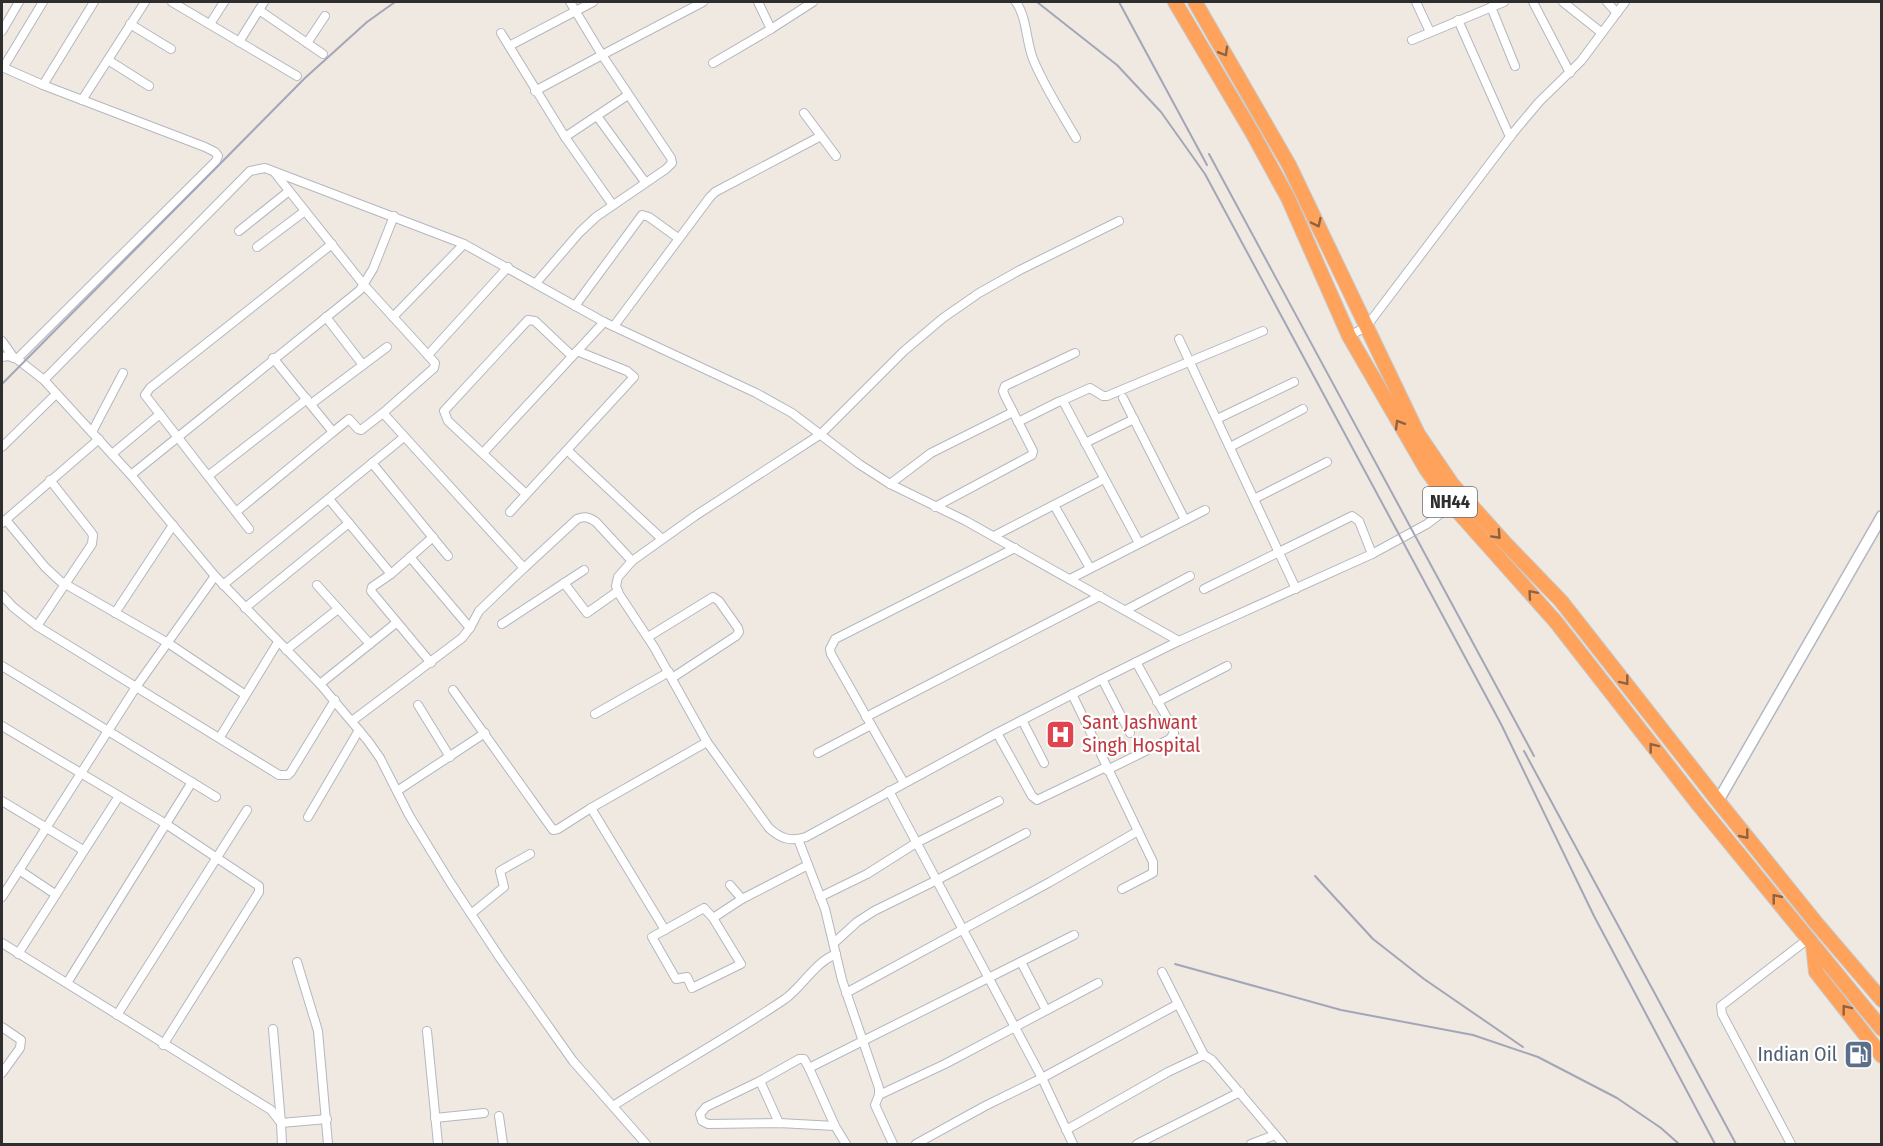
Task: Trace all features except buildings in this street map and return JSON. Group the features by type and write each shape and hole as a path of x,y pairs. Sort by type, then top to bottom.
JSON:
{"highway":[{"name":"NH44","path":"1175,2 1288,198 1349,336 1426,469 1452,505 1556,622 1698,804 1881,1029"},
{"name":"NH44","path":"1195,2 1289,165 1418,434 1452,484 1504,543 1561,601 1816,924 1881,1000"},
{"path":"1810,941 1816,972 1881,1056"}],"street":[{"path":"2,31 19,2"},
{"path":"15,359 216,161 218,156 205,147 2,67 44,2"},
{"path":"43,85 94,2"},
{"path":"82,100 145,2"},
{"path":"172,2 297,76"},
{"path":"210,24 224,2"},
{"path":"239,42 264,2"},
{"path":"536,283 580,232 612,204 672,163 671,158 602,55 570,2"},
{"path":"509,46 592,2"},
{"path":"535,91 701,2"},
{"path":"758,2 771,29"},
{"path":"713,63 813,2"},
{"path":"1016,2 1022,13 1029,49 1076,138"},
{"path":"1416,2 1430,32"},
{"path":"1412,40 1504,2"},
{"path":"1533,2 1570,73"},
{"path":"1563,2 1602,33"},
{"path":"1607,2 1617,13"},
{"path":"1349,336 1366,327 1509,137 1539,102 1570,73 1625,2"},
{"path":"1491,7 1515,66"},
{"path":"259,10 323,54"},
{"path":"307,43 325,16"},
{"path":"1458,20 1509,137"},
{"path":"130,24 171,49"},
{"path":"501,33 535,91 612,204"},
{"path":"108,60 148,86"},
{"path":"565,137 628,95"},
{"path":"804,113 836,156"},
{"path":"597,116 645,182"},
{"path":"614,326 703,204 715,192 821,136"},
{"path":"44,381 250,171 265,168 464,244 604,322 756,393 792,413 859,464 890,484 994,536 1179,641"},
{"path":"236,512 349,419 361,430 434,368 435,363 364,285 274,171"},
{"path":"239,231 289,191"},
{"path":"257,247 305,211"},
{"path":"575,306 642,215 649,217 678,238"},
{"path":"131,475 364,285 374,269 394,216"},
{"path":"1119,220 1020,270 960,306 904,351 821,434 662,539 632,561 618,577 616,586 618,591 671,675 707,742 770,828 785,839 798,839 1136,662 1372,554 1427,524 1452,505"},
{"path":"249,528 145,395 332,244"},
{"path":"393,317 464,244"},
{"path":"428,355 508,267"},
{"path":"326,317 363,365"},
{"path":"510,512 634,377 627,371 575,353 536,321 528,320 444,411 445,416 526,494"},
{"path":"483,453 604,322"},
{"path":"1018,422 1090,388 1106,396 1263,331"},
{"path":"1179,339 1296,589"},
{"path":"2,341 15,359 44,381 99,439 223,585 320,684 352,721 380,758 409,815 471,914 573,1061 646,1144"},
{"path":"208,476 387,347"},
{"path":"935,507 1032,454 1033,451 1003,391 1005,386 1075,353"},
{"path":"2,357 15,359"},
{"path":"273,358 333,432"},
{"path":"92,432 123,373"},
{"path":"1217,419 1294,382"},
{"path":"2,447 56,394"},
{"path":"1123,398 1185,520"},
{"path":"1061,401 1139,543"},
{"path":"1230,447 1303,409"},
{"path":"890,484 931,453 1013,412"},
{"path":"383,413 524,568"},
{"path":"112,454 159,414"},
{"path":"1085,443 1134,419"},
{"path":"223,585 404,437"},
{"path":"99,439 4,521 45,567 66,584 168,643 244,694"},
{"path":"567,450 662,539"},
{"path":"1254,498 1327,462"},
{"path":"372,463 448,556"},
{"path":"994,536 1104,479"},
{"path":"37,626 92,544 93,535 50,480"},
{"path":"329,498 391,574"},
{"path":"1054,505 1090,568"},
{"path":"1070,579 1205,510"},
{"path":"1204,589 1352,516 1359,521 1372,554"},
{"path":"1718,801 1881,516"},
{"path":"352,721 462,638 479,611 577,519 589,518 596,522 632,561"},
{"path":"245,608 349,523"},
{"path":"115,614 172,525"},
{"path":"431,663 371,591 372,587 391,574 433,537"},
{"path":"904,783 830,649 835,639 1015,548"},
{"path":"410,557 470,628"},
{"path":"502,624 584,570"},
{"path":"2,897 136,687 215,576"},
{"path":"1126,610 1190,576"},
{"path":"564,583 587,613 618,591"},
{"path":"317,585 370,644"},
{"path":"2,595 37,626 279,775 288,775 334,700"},
{"path":"818,753 869,721 1100,596"},
{"path":"595,714 671,675 739,632 719,601 712,597 648,637"},
{"path":"286,650 338,609"},
{"path":"320,684 396,623"},
{"path":"220,737 244,694 278,642"},
{"path":"997,733 1032,796 1037,800 1172,738 1174,730 1136,662"},
{"path":"2,666 216,797"},
{"path":"1157,702 1227,666"},
{"path":"1102,679 1130,733"},
{"path":"453,690 553,830 707,742"},
{"path":"1072,694 1153,862 1154,870 1150,875 1122,889"},
{"path":"418,705 450,757"},
{"path":"1022,720 1044,763"},
{"path":"2,726 166,824 256,884 260,889 164,1045"},
{"path":"308,817 359,730"},
{"path":"397,791 485,733"},
{"path":"67,983 192,782"},
{"path":"889,790 1041,1078 1073,1144"},
{"path":"18,954 119,796"},
{"path":"2,801 83,850"},
{"path":"820,897 867,874 916,843 999,801"},
{"path":"591,808 665,930"},
{"path":"117,1015 247,810"},
{"path":"846,993 1050,882 1138,831"},
{"path":"834,943 861,918 1026,833"},
{"path":"798,839 820,897 846,993 879,1088 875,1104 892,1144"},
{"path":"471,914 504,887 499,875 500,871 530,854"},
{"path":"713,918 742,899 808,865"},
{"path":"19,870 56,894"},
{"path":"730,885 742,899"},
{"path":"704,908 713,918 741,964 692,988 687,977 676,979 652,937 704,908"},
{"path":"809,1068 1074,935"},
{"path":"1791,1144 1722,1014 1720,1006 1732,995 1810,941"},
{"path":"2,943 271,1110 278,1116 281,1123"},
{"path":"613,1106 759,1017 797,989 824,960 836,954"},
{"path":"297,962 318,1030 328,1144"},
{"path":"1021,962 1046,1010"},
{"path":"1162,972 1204,1055 1212,1059 1283,1144"},
{"path":"879,1095 945,1064 1098,983"},
{"path":"916,1144 1178,1005"},
{"path":"2,1027 21,1040 20,1048 2,1073"},
{"path":"273,1029 282,1144"},
{"path":"427,1031 438,1144"},
{"path":"1066,1130 1204,1055"},
{"path":"835,1125 708,1124 700,1118 701,1111 706,1107 799,1059 804,1059 846,1144"},
{"path":"760,1081 779,1123"},
{"path":"1137,1144 1240,1092"},
{"path":"435,1118 484,1113"},
{"path":"499,1116 503,1144"},
{"path":"281,1123 327,1119"},
{"path":"1251,1144 1275,1135"}],"railway":[{"path":"2,384 305,78 367,22 395,2"},
{"path":"1037,2 1117,65 1161,112 1205,174 1501,724 1594,916 1715,1144"},
{"path":"1119,2 1207,165"},
{"path":"1209,154 1534,756"},
{"path":"1524,751 1736,1144"},
{"path":"1315,876 1373,939 1424,979 1523,1047"},
{"path":"1175,964 1341,1010 1473,1035 1538,1057 1617,1098 1661,1128 1679,1144"}],"place":[{"name":"Sant Jashwant Singh Hospital","path":"1061,734"},
{"name":"Indian Oil","path":"1858,1054"}]}
